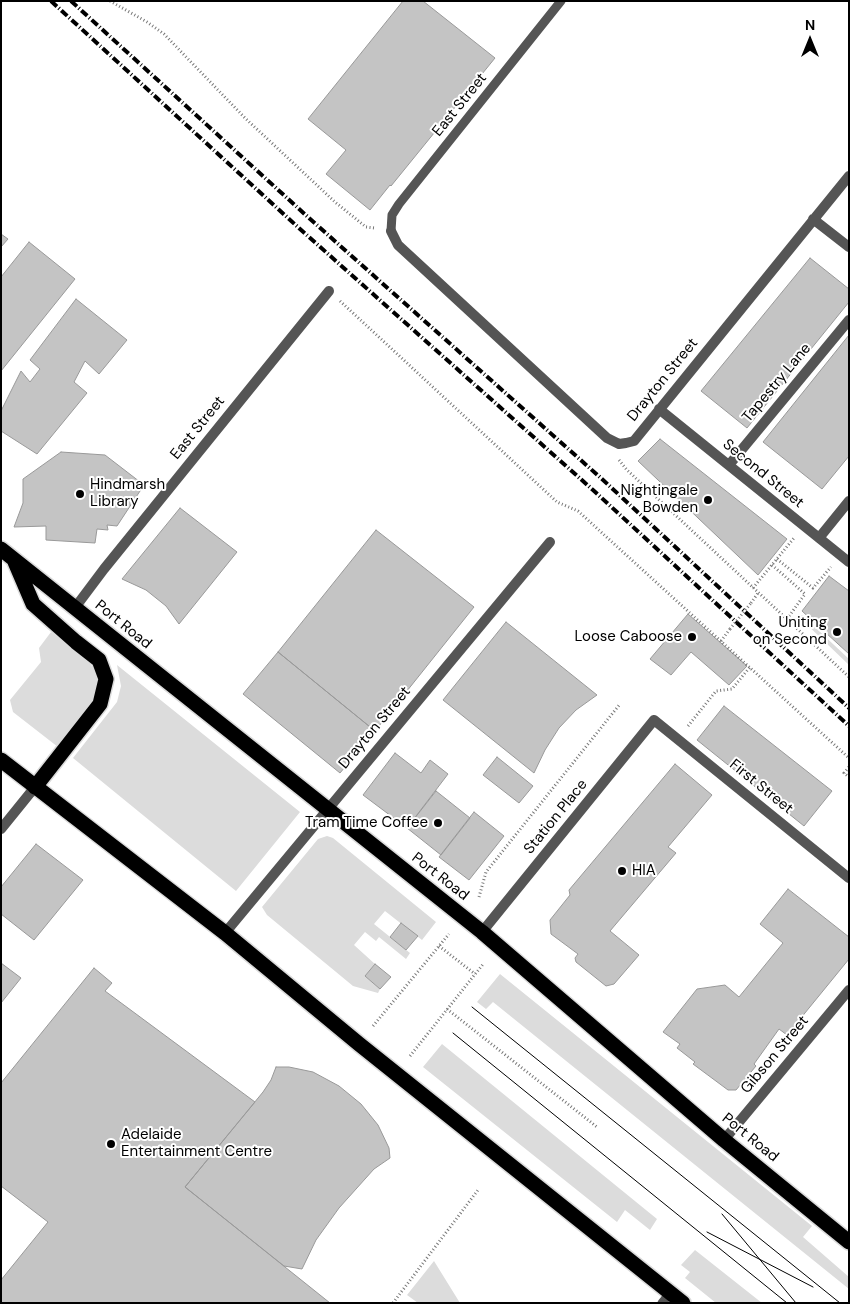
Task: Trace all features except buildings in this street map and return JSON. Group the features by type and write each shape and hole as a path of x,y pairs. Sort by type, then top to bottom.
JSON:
{"highway":[{"name":"Port Road","path":"1,550 482,932 724,1140 849,1242"},
{"path":"14,560 33,604 99,660 106,678 100,704 35,787"},
{"path":"1,760 224,933 666,1298 683,1303"}],"street":[{"name":"Drayton Street","path":"620,444 634,441 849,176"},
{"path":"813,219 849,247"},
{"path":"390,230 398,245 414,260 606,438 620,444"},
{"name":"East Street","path":"74,609 328,292"},
{"name":"Tapestry Lane","path":"729,466 849,320"},
{"name":"Second Street","path":"659,409 849,562"},
{"path":"819,538 849,501"},
{"name":"Drayton Street","path":"224,933 550,542"},
{"name":"First Street","path":"654,720 849,878"},
{"name":"Station Place","path":"482,932 654,720"},
{"path":"1,829 35,787"},
{"name":"Gibson Street","path":"724,1140 849,990"}],"lane":[{"name":"East Street","path":"390,230 392,215 399,204 562,1"}],"path":[{"path":"110,1 164,34 245,118 335,202 366,227 390,230"},
{"path":"328,292 556,502 578,511 849,758"},
{"path":"620,444 619,460 627,470 849,677"},
{"path":"753,588 790,543"},
{"path":"777,559 813,588 840,555"},
{"path":"772,565 805,594 787,619"},
{"path":"721,640 758,592"},
{"path":"687,727 716,691 732,689 750,667"},
{"path":"479,897 486,872 620,704"},
{"path":"849,767 844,773 849,777"},
{"path":"373,1026 449,934"},
{"path":"439,946 475,974"},
{"path":"410,1056 484,963"},
{"path":"448,1009 597,1127"},
{"path":"393,1303 478,1190"}],"shaded area":[{"path":"802,615 849,659 849,665 799,617"},
{"path":"51,632 88,660 98,682 95,699 58,747 13,712 10,700 41,662 39,648"},
{"path":"117,665 300,812 236,891 73,758 117,702 121,686"},
{"path":"327,836 333,838 436,922 422,940 385,911 374,924 410,953 406,959 379,937 376,941 365,932 354,945 375,964 365,976 380,989 378,993 353,986 267,915 262,907 318,839"},
{"path":"500,974 812,1226 803,1237 849,1277 849,1289 493,1002 486,1009 477,1002"},
{"path":"442,1044 657,1219 650,1230 625,1210 617,1222 423,1067"},
{"path":"695,1250 762,1303 716,1303 685,1278 690,1272 681,1265"},
{"path":"434,1261 460,1303 418,1303 407,1295"}],"tram line":[{"path":"472,1007 840,1303"},
{"path":"453,1033 787,1303"},
{"path":"722,1214 796,1303"},
{"path":"707,1232 813,1287"}],"railway":[{"path":"51,1 300,229 593,490 849,726"},
{"path":"71,1 309,218 602,479 849,708"}],"place":[{"name":"Hindmarsh Library","path":"80,494"},
{"name":"Nightingale Bowden","path":"708,500"},
{"name":"Uniting on Second","path":"837,632"},
{"name":"Loose Caboose","path":"692,637"},
{"name":"Tram Time Coffee","path":"438,823"},
{"name":"HIA","path":"622,871"},
{"name":"Adelaide Entertainment Centre","path":"111,1144"}]}
